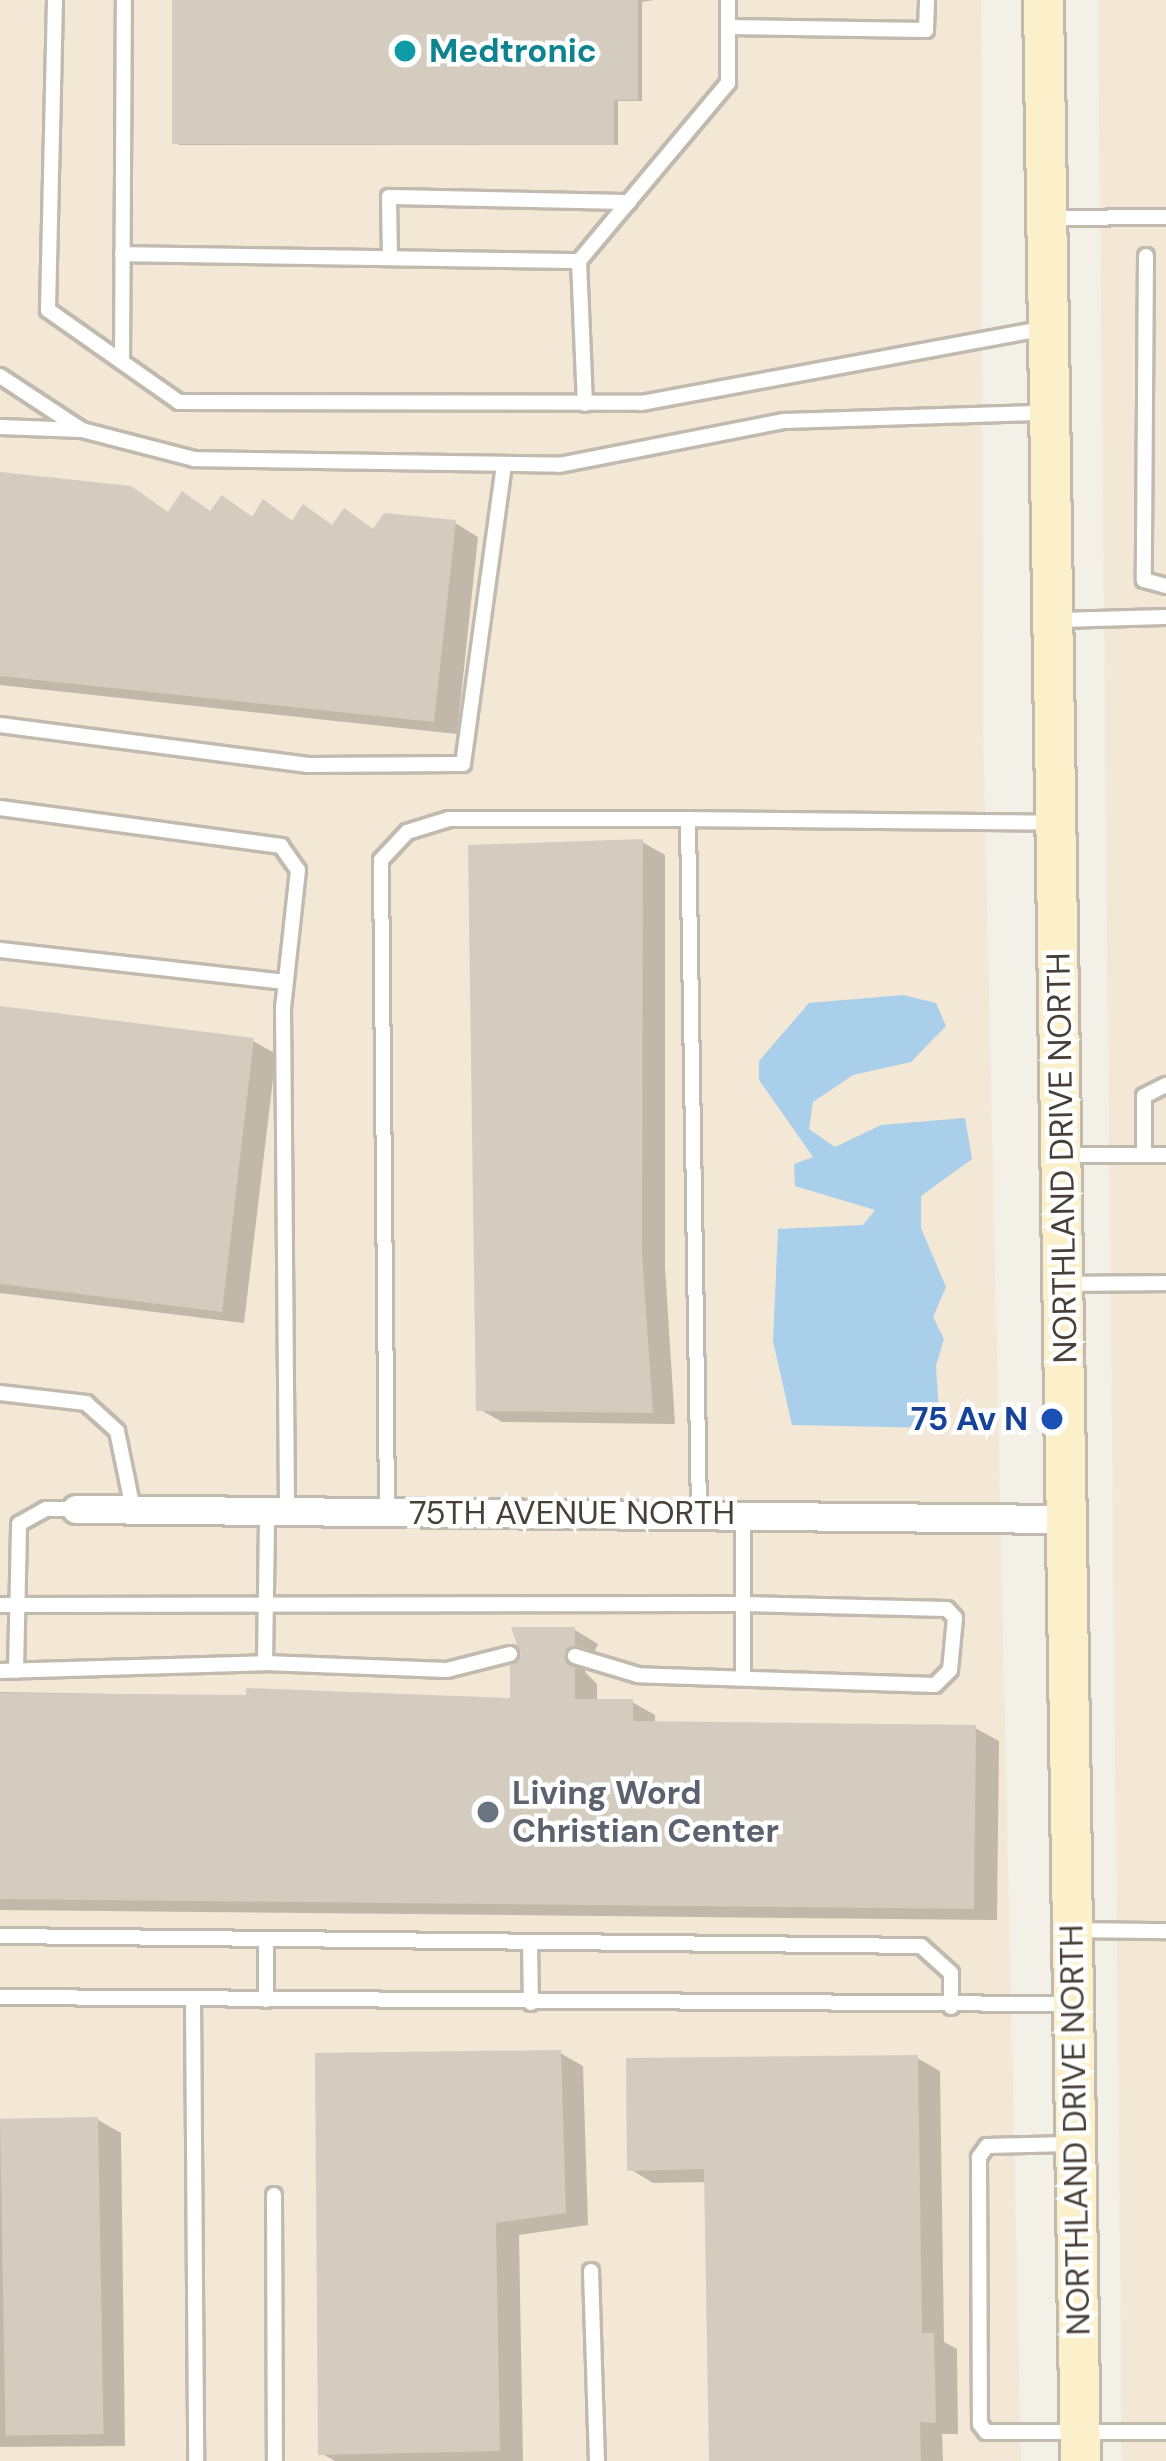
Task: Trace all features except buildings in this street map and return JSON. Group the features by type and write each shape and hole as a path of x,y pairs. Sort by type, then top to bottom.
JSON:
{"street":[{"name":"NORTHLAND DRIVE NORTH","path":"1043,0 1079,2446"},
{"name":"75TH AVENUE NORTH","path":"76,1509 1068,1519"}],"lane":[{"path":"55,0 48,310 178,402 641,403 1049,327"},
{"path":"122,362 124,0"},
{"path":"585,404 579,261 728,83 728,0"},
{"path":"728,27 926,30 927,0"},
{"path":"390,256 389,197 629,202"},
{"path":"1047,218 1166,218"},
{"path":"122,254 579,261"},
{"path":"1146,256 1144,580 1166,586"},
{"path":"0,376 82,430"},
{"path":"0,427 82,430 194,459 559,465 784,421 1050,413"},
{"path":"0,725 308,765 464,764 504,465"},
{"path":"1054,620 1166,617"},
{"path":"0,808 281,846 298,870 285,982 277,1511 266,1601 265,1664"},
{"path":"387,1512 381,860 407,832 449,819 1057,823"},
{"path":"688,819 699,1514"},
{"path":"0,950 285,982"},
{"path":"1144,1155 1144,1096 1166,1085"},
{"path":"1061,1155 1166,1154"},
{"path":"1063,1283 1166,1283"},
{"path":"0,1394 86,1403 117,1431 133,1509"},
{"path":"76,1509 46,1509 19,1524 17,1606 8,1671 265,1664 447,1670 510,1654"},
{"path":"743,1514 743,1676"},
{"path":"0,1605 266,1601 741,1604 947,1610 955,1618 950,1670 935,1685 754,1684 743,1676 638,1676 575,1656"},
{"path":"1073,1930 1166,1931"},
{"path":"0,1936 921,1946 951,1973 951,2007"},
{"path":"266,1940 266,2000"},
{"path":"530,1942 531,2002"},
{"path":"0,1997 951,2007 1073,2004"},
{"path":"194,1999 196,2461"},
{"path":"1076,2144 987,2146 979,2156 980,2402 986,2432 1079,2446 1166,2432"},
{"path":"274,2195 275,2461"},
{"path":"591,2271 597,2461"}],"shaded area":[{"path":"0,0 981,0 983,724 1021,2461 0,2461"},
{"path":"1098,0 1166,0 1166,2461 1122,2461"}],"water":[{"path":"903,995 936,1003 946,1026 911,1062 853,1075 813,1102 809,1129 835,1147 881,1125 965,1118 972,1159 921,1196 921,1228 946,1287 933,1317 944,1339 936,1366 940,1428 792,1425 773,1341 778,1229 863,1225 875,1210 795,1186 794,1164 813,1157 759,1080 759,1061 809,1003"}],"place":[{"name":"Medtronic","path":"405,51"},
{"name":"75 Av N","path":"1052,1419"},
{"name":"Living Word Christian Center","path":"488,1812"}]}
